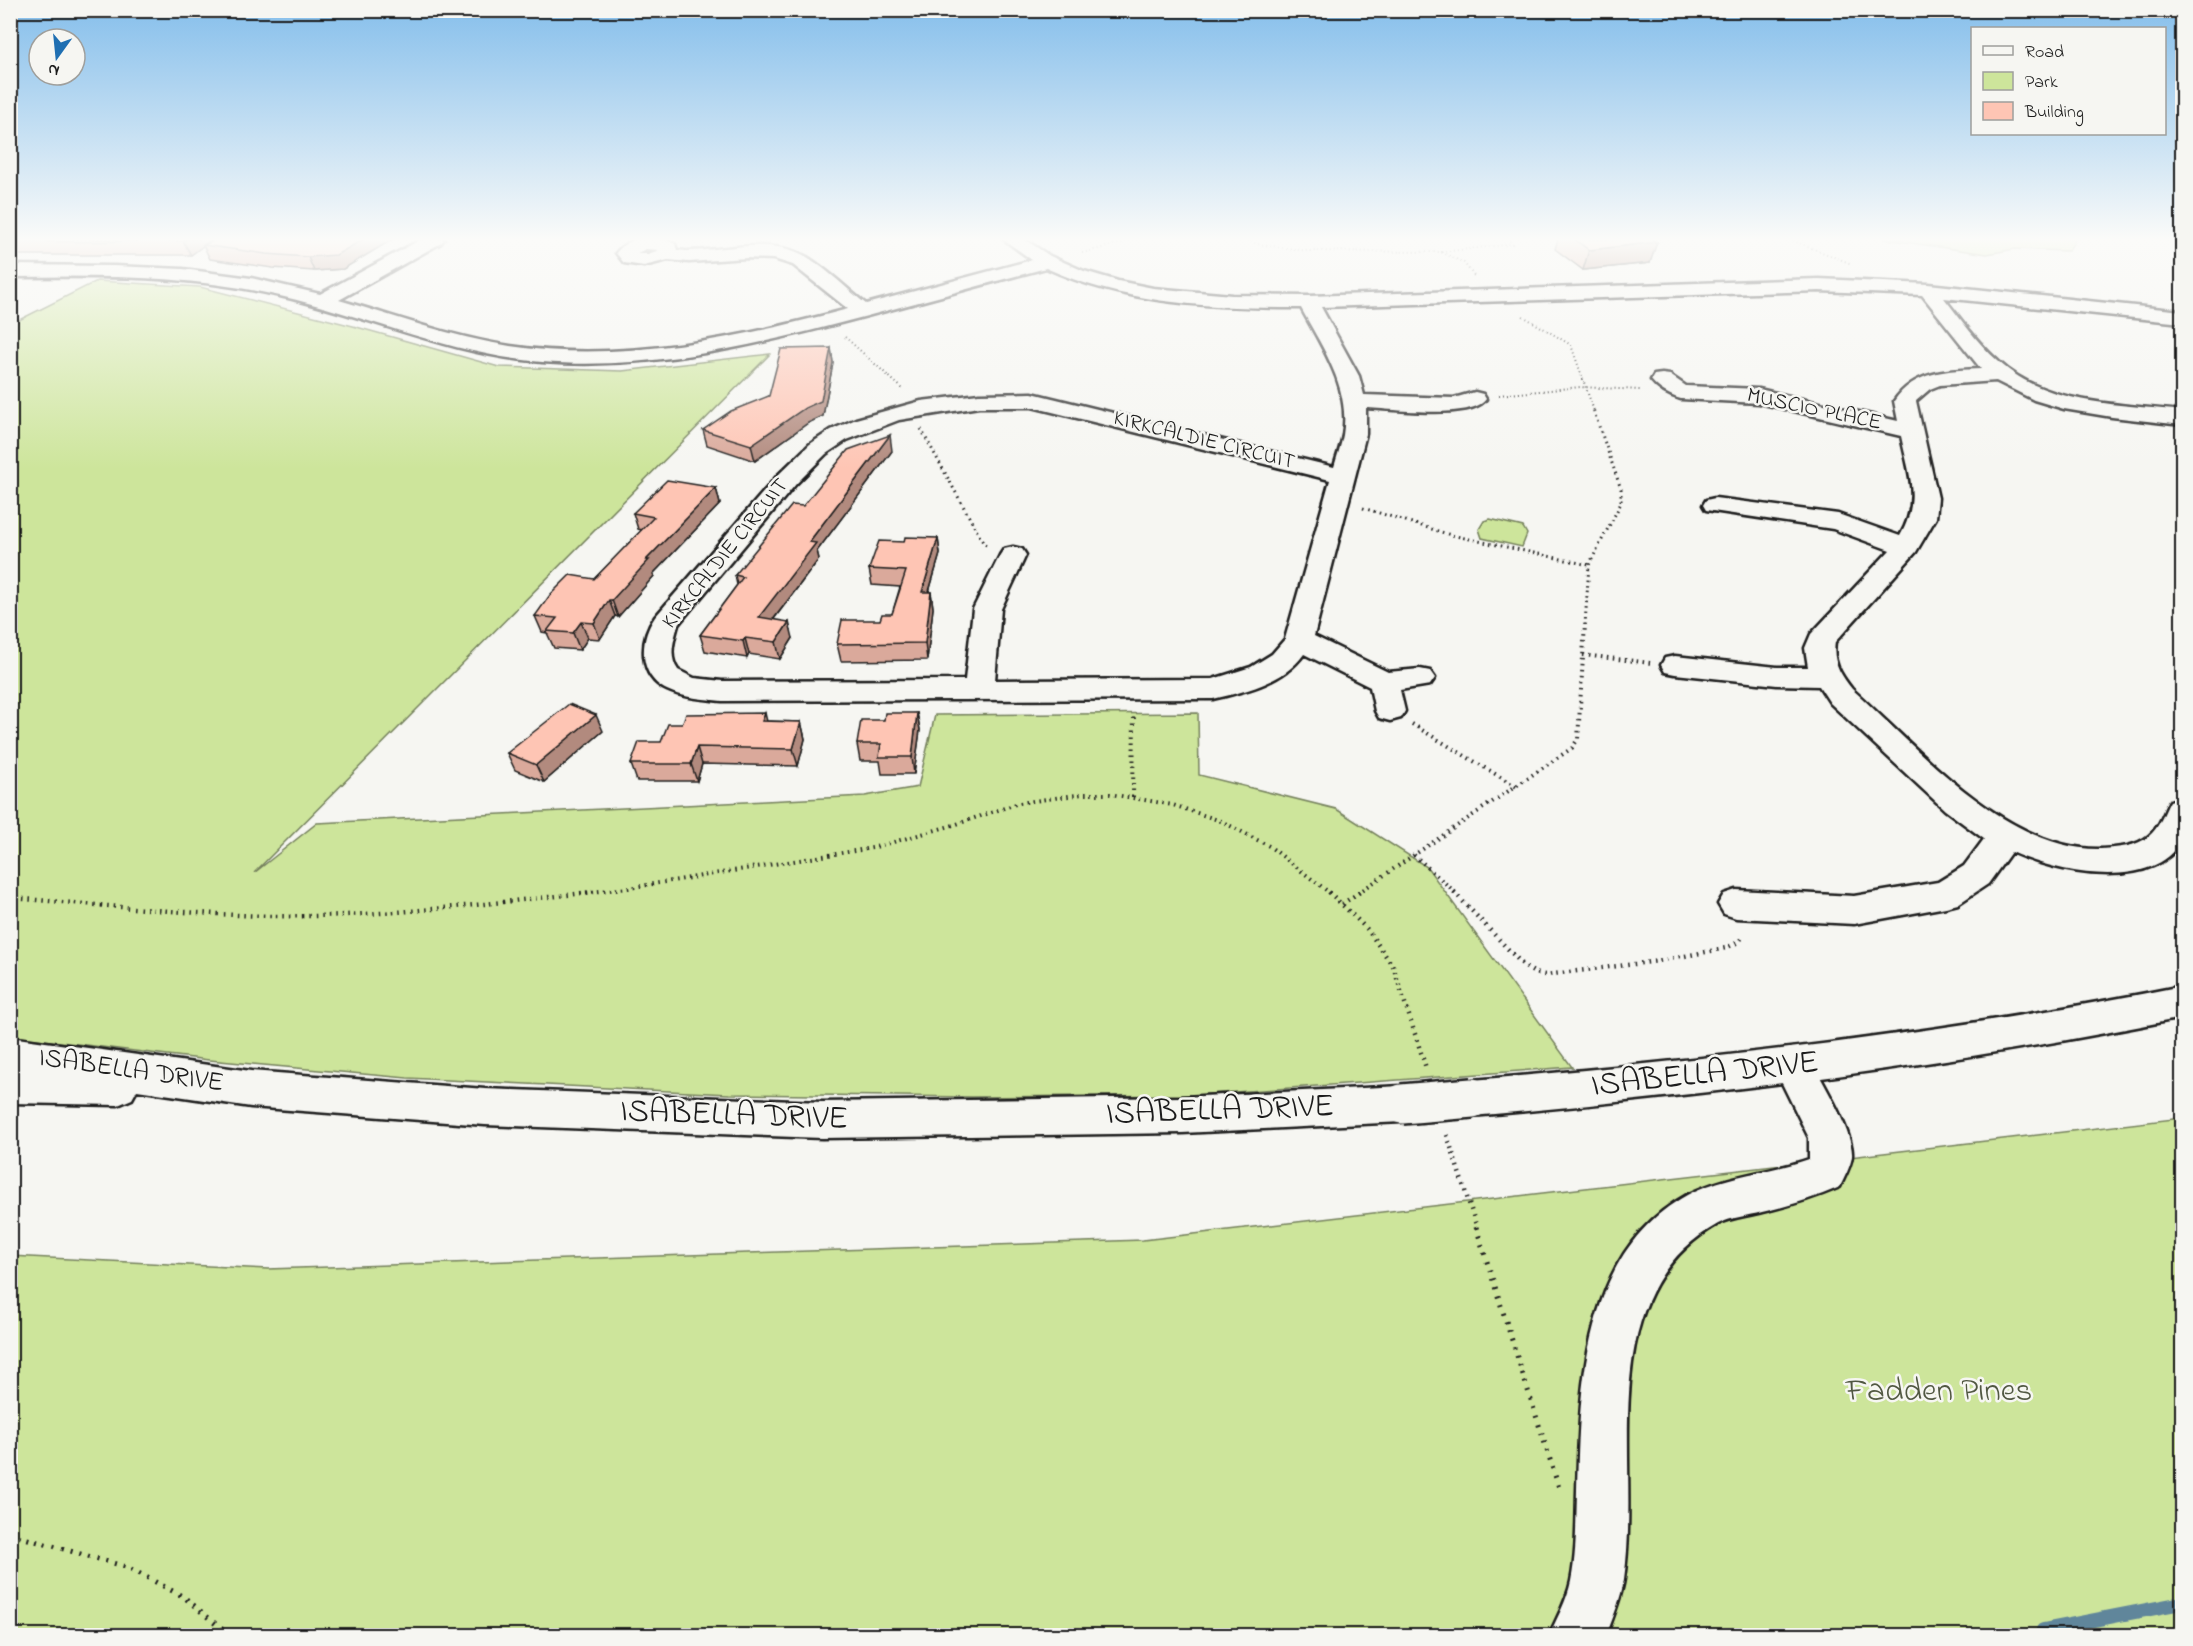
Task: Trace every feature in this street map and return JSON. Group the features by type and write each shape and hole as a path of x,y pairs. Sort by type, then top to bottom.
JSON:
{"street":[{"path":"373,316 476,346 542,356 593,357 646,355 701,349 782,333 847,316"},
{"name":"KIRKCALDIE CIRCUIT","path":"1316,316 1338,353 1348,376 1355,401 1355,434 1299,640 1292,651 1272,669 1245,683 1214,689 696,690 684,687 666,676 657,661 657,642 665,623 799,466 818,449 853,429 933,405 988,399 1032,400 1340,488"},
{"path":"1949,316 1986,362 2000,374 2038,393 2074,404 2182,418"},
{"path":"2000,374 1936,380 1921,384 1910,391 1905,401 1926,498 1923,518 1907,547 1821,640 1818,653 1825,676 1841,696 1957,802 1988,826 2006,836 2050,853 2093,862 2131,860 2159,847 2168,837 2182,808"},
{"name":"MUSCIO PLACE","path":"1673,392 1759,396 1911,431"},
{"path":"1355,401 1468,407"},
{"path":"1715,506 1838,522 1907,547"},
{"path":"979,690 987,609 1013,555"},
{"path":"1299,640 1384,682 1420,678"},
{"path":"1675,665 1777,676 1825,676"},
{"path":"1384,682 1390,711"},
{"path":"1736,904 1854,910 1946,894 1976,875 2006,836"},
{"name":"ISABELLA DRIVE","path":"10,1085 251,1089 485,1107 822,1120 1182,1115 1402,1104 1614,1087 1862,1058 2071,1024 2182,1002"},
{"name":"ISABELLA DRIVE","path":"10,1054 251,1089"},
{"path":"1576,1635 1595,1599 1600,1569 1605,1392 1620,1305 1634,1276 1654,1248 1681,1224 1717,1202 1801,1184 1825,1173 1831,1156 1829,1137 1793,1065"}],"path":[{"path":"1342,904 1518,787 1572,748 1578,739 1588,565 1622,496 1569,343 1522,316"},
{"path":"826,321 911,396"},
{"path":"1468,407 1585,387 1673,392"},
{"path":"920,428 984,544 1013,555"},
{"path":"1340,488 1451,535 1588,565"},
{"path":"1583,655 1675,665"},
{"path":"1133,797 1134,690"},
{"path":"1390,711 1518,787"},
{"path":"10,898 244,915 312,916 406,912 629,888 800,861 872,848 957,824 1019,803 1047,798 1083,794 1133,797 1193,811 1242,831 1296,864 1342,904 1367,929 1393,966 1428,1073"},
{"path":"1414,855 1463,900 1525,967 1535,973 1545,975 1659,961 1726,948 1743,938 1736,904"},
{"path":"1445,1129 1563,1498"},
{"path":"10,1534 127,1567 184,1597 230,1635"}],"green space":[{"path":"27,316 313,316 499,367 622,371 770,354 254,873 317,823 865,796 918,787 935,715 1198,713 1199,775 1336,809 1427,867 1572,1067 1195,1095 972,1097 729,1094 407,1078 209,1060 11,1036 11,324"},
{"path":"1490,519 1523,527 1527,534 1522,547 1482,538 1479,529 1484,521"},
{"name":"Fadden Pines","path":"2182,1118 2182,1635 11,1635 10,1256 268,1269 1143,1240"}],"building":[{"path":"831,348 821,401 805,408 751,445 703,430 731,411 769,396 781,349"},
{"path":"890,435 809,542 816,543 759,617 789,622 776,642 745,638 743,641 700,635 743,577 735,575 792,505 803,506 848,450"},
{"path":"667,480 716,488 646,560 649,560 612,600 609,600 594,623 581,622 573,633 547,631 557,618 535,616 550,595 570,575 594,579 654,517 633,513"},
{"path":"905,537 938,538 922,592 931,592 925,643 837,644 842,620 880,620 882,614 892,614 906,571 869,569 879,541 904,542"},
{"path":"569,704 596,715 536,765 507,753"},
{"path":"765,713 762,721 801,722 793,749 697,747 691,764 631,764 639,742 661,742 668,724 682,724 686,714"},
{"path":"885,713 917,713 912,757 879,757 881,744 857,744 861,720 884,720"}],"waterway":[{"path":"2043,1630 2182,1603"}]}
